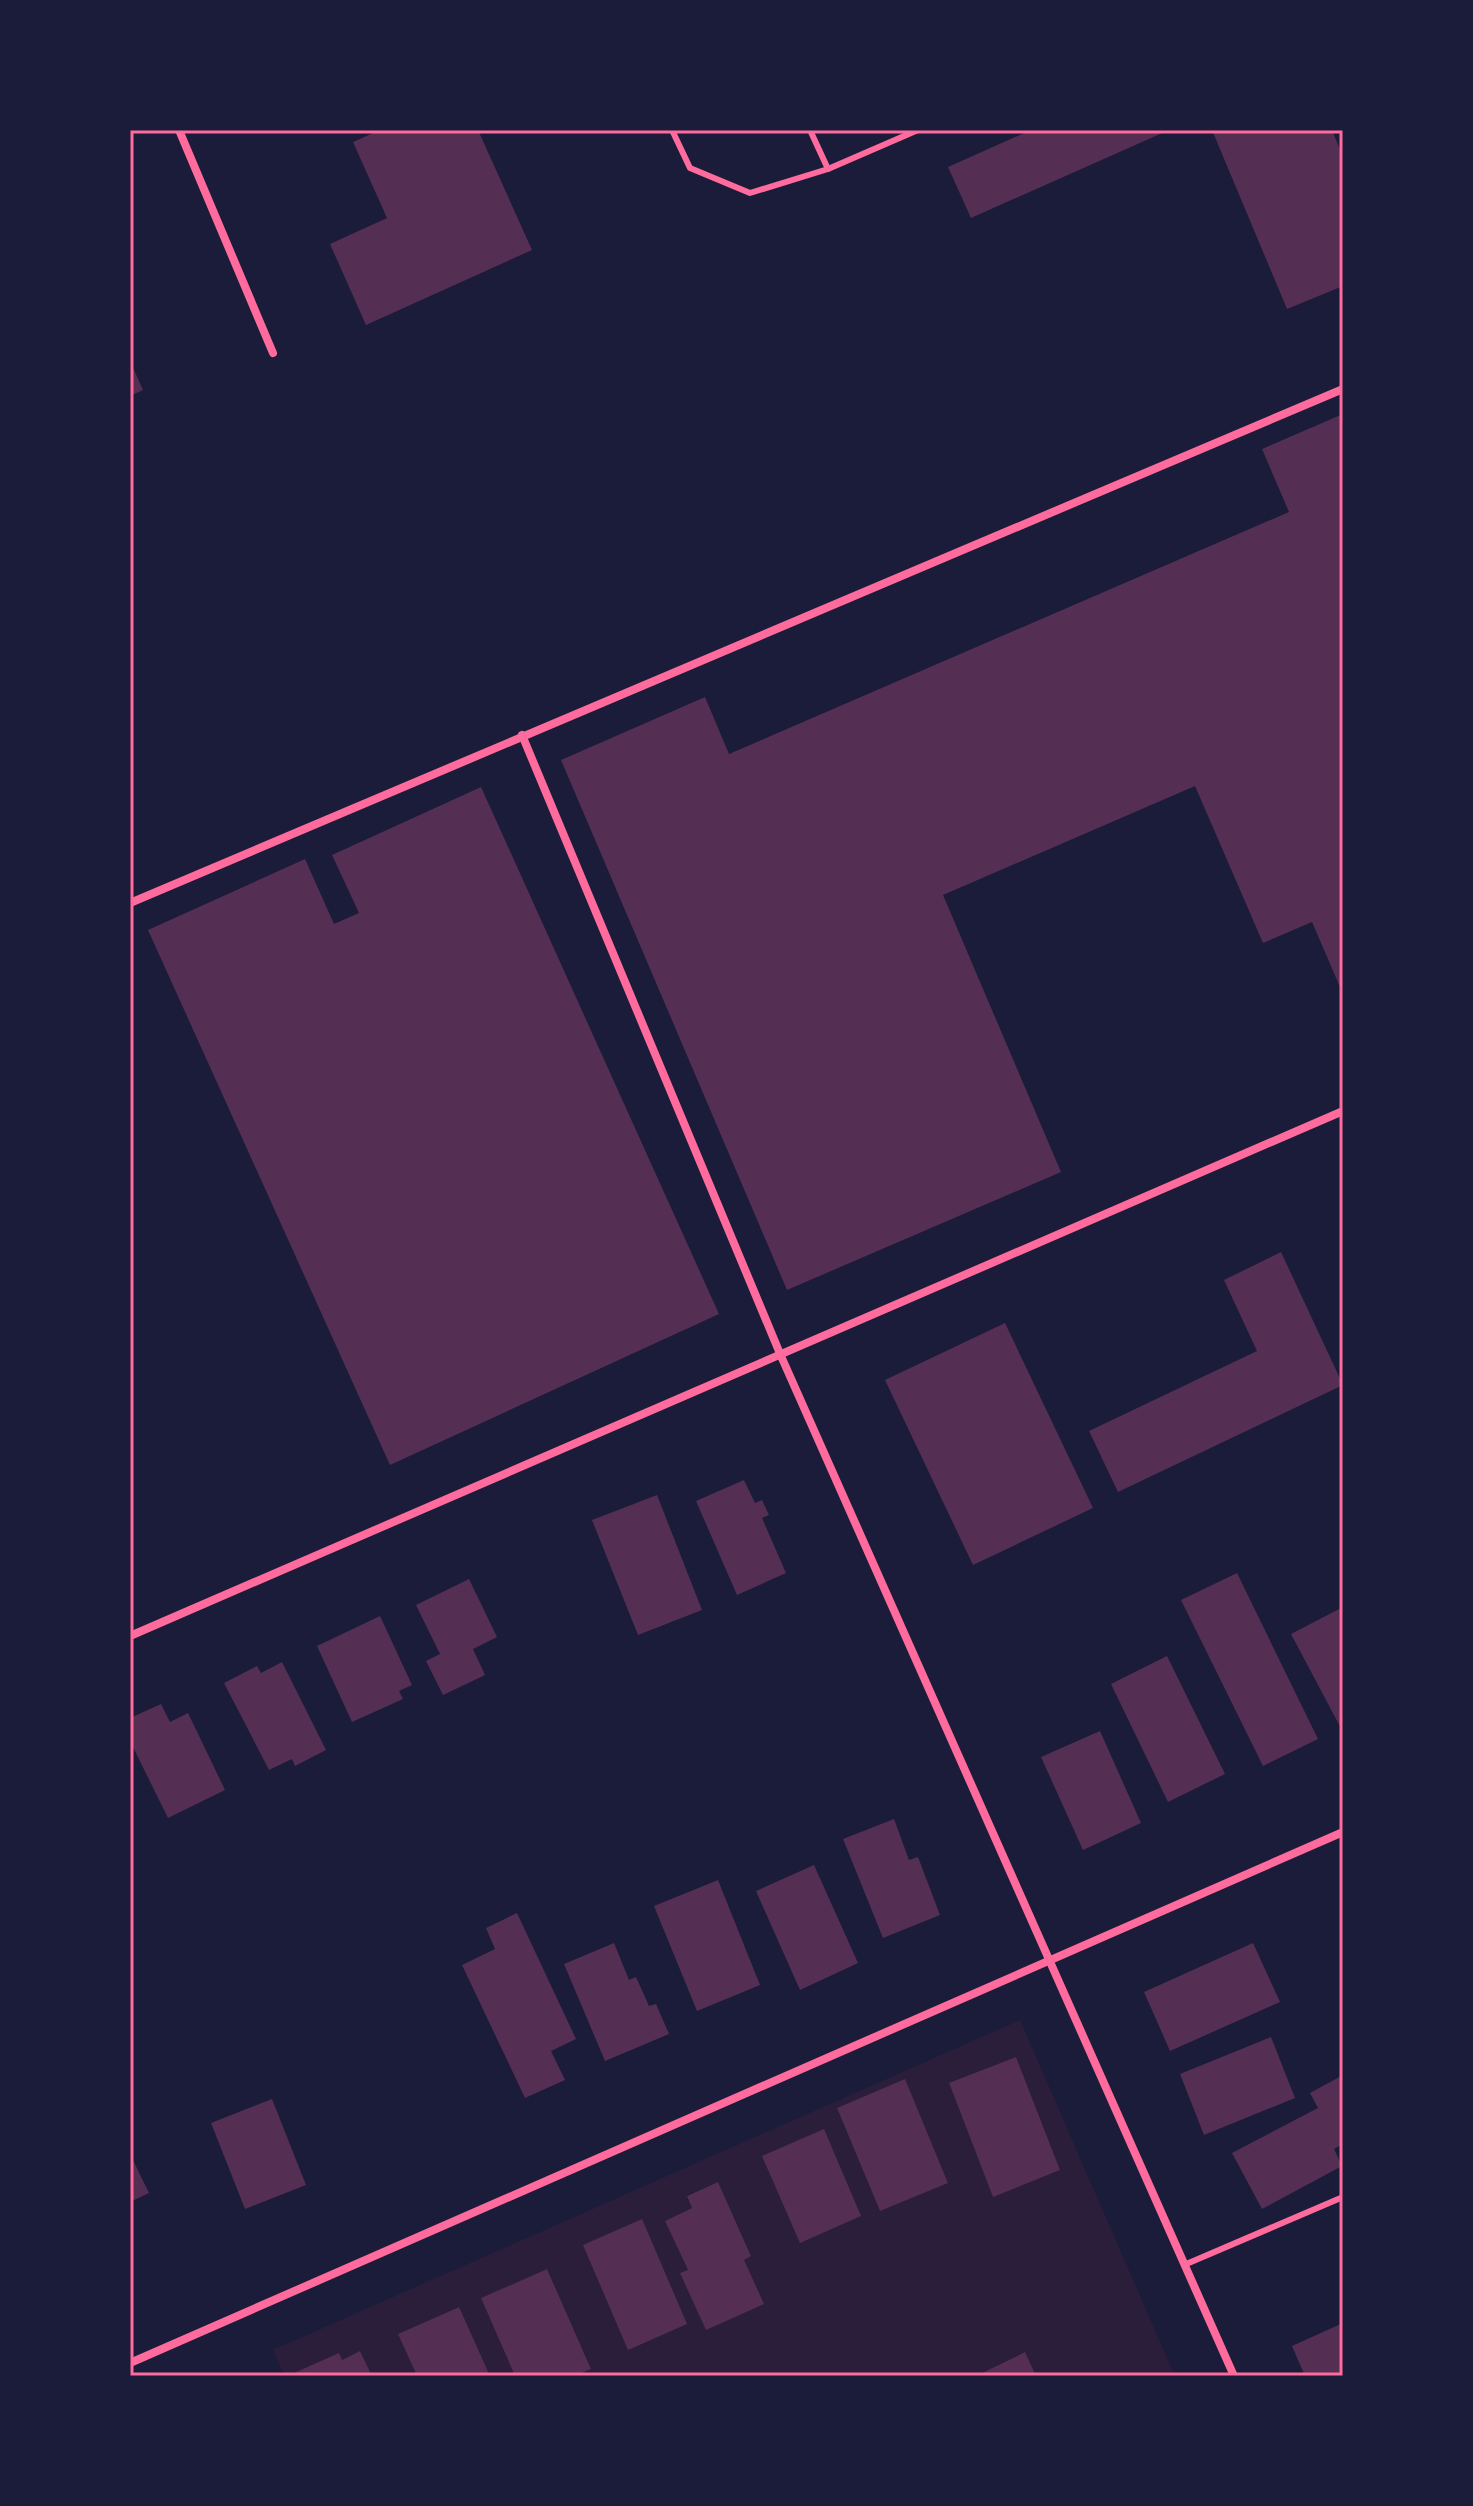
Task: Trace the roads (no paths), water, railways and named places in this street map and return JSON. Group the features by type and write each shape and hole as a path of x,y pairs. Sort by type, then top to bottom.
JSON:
{"street":[{"path":"179,130 273,353"},
{"path":"130,903 1343,389"},
{"path":"522,735 781,1356 1234,2376"},
{"path":"130,1636 1343,1111"},
{"path":"130,2363 1343,1832"}],"lane":[{"path":"672,130 690,168 750,193 828,169 918,130"},
{"path":"810,130 828,169"},
{"path":"1184,2265 1343,2197"}]}
